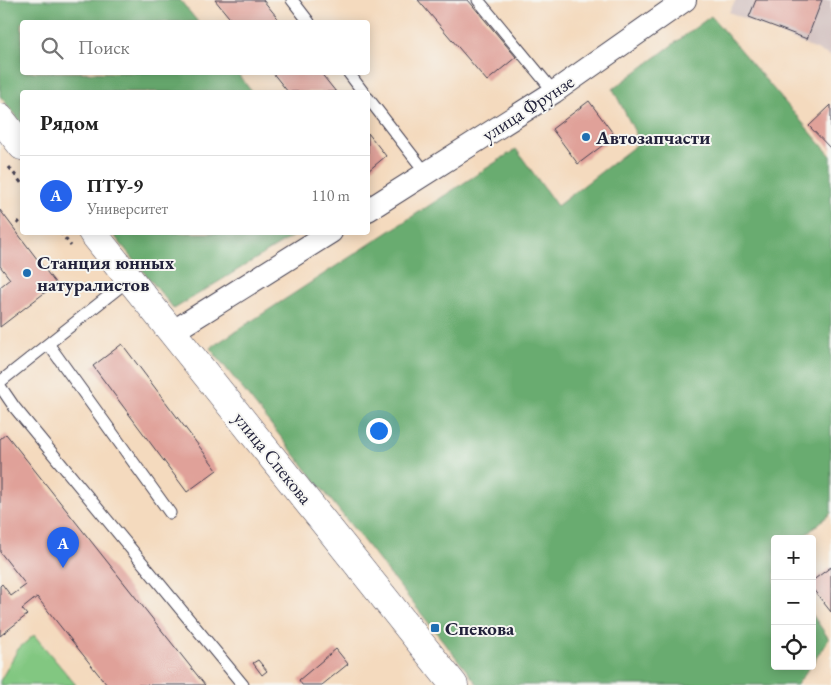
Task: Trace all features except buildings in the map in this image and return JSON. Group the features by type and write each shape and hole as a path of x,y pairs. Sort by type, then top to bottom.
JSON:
{"main road":[{"path":"0,118 14,155"},
{"name":"улица Спекова","path":"94,235 454,685"}],"street":[{"name":"улица Фрунзе","path":"370,209 554,92 685,0"},
{"path":"172,332 327,235"}],"lane":[{"path":"292,0 307,20"},
{"path":"478,0 554,92"},
{"path":"350,75 362,90"},
{"path":"370,101 426,173"},
{"path":"0,382 130,279"},
{"path":"48,345 170,513"},
{"path":"0,386 15,408 243,685"}],"path":[{"path":"14,155 20,177"},
{"path":"16,224 20,221"}],"shaded area":[{"path":"736,0 831,0 831,56 729,12"}],"green space":[{"path":"0,0 180,0 196,20 20,20 20,75 239,75 250,90 20,90 20,121 0,96"},
{"path":"711,16 831,156 831,513 806,535 771,535 771,670 807,670 797,685 478,685 210,348 516,149 557,206 640,142 613,89"},
{"path":"114,235 295,235 174,309"},
{"path":"816,620 829,639 816,658"},
{"path":"34,635 76,685 0,685 0,681 18,649"}],"place":[{"name":"Автозапчасти","path":"586,137"},
{"name":"Станция юнных натуралистов","path":"27,273"},
{"name":"ПТУ-9","path":"63,568"},
{"name":"Спекова","path":"435,628"}]}
